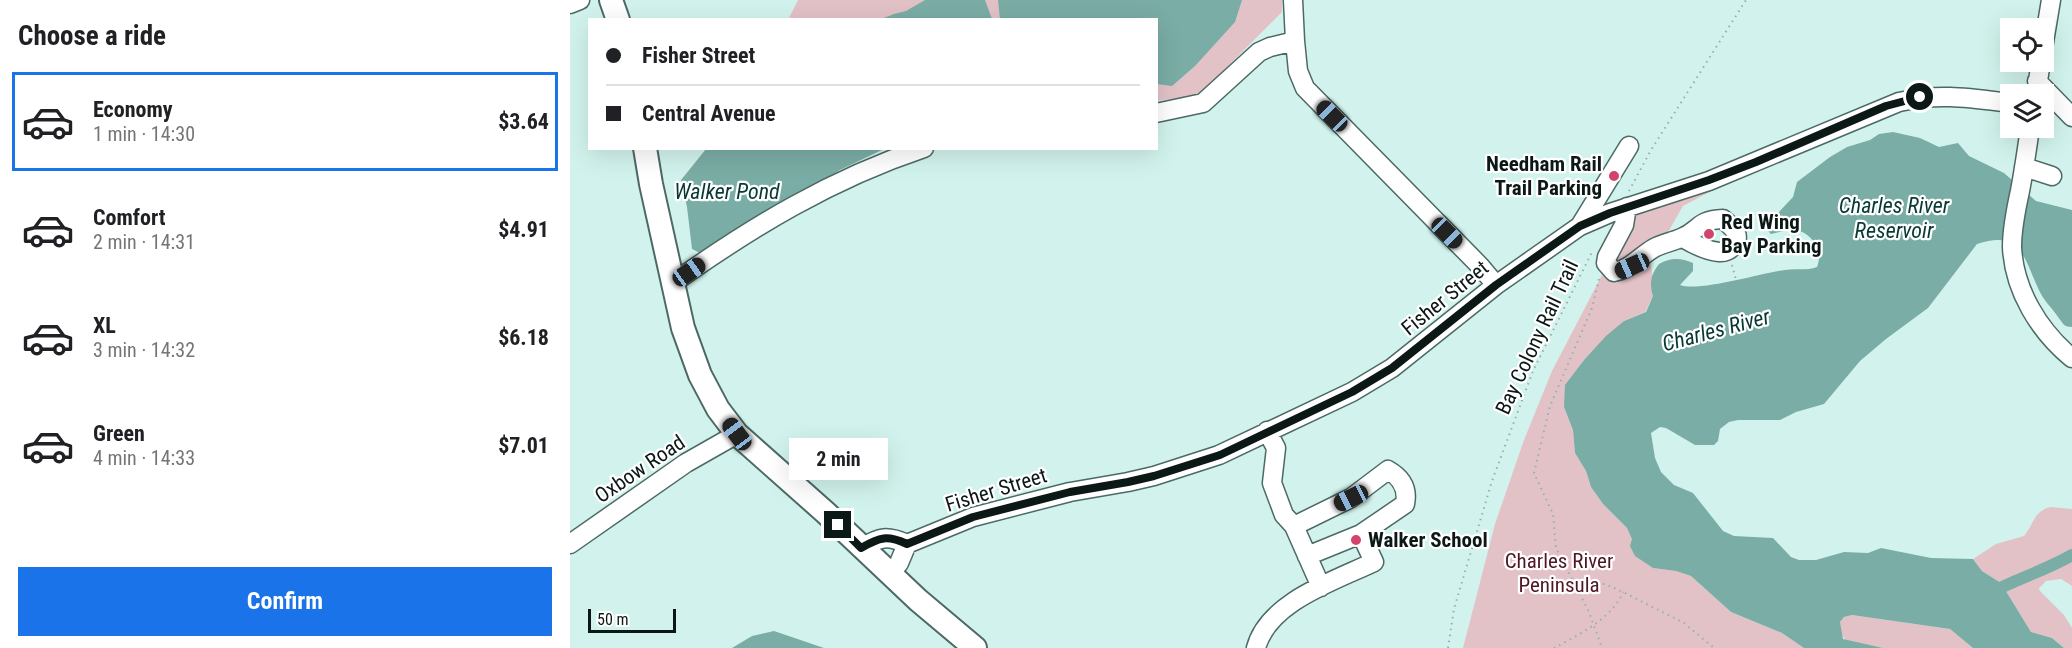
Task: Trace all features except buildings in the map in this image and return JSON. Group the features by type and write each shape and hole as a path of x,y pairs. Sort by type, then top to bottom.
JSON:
{"main road":[{"path":"611,0 617,18"},
{"path":"645,150 683,328 700,375 718,409 737,434 826,513 861,548 975,648"}],"street":[{"path":"570,4 579,0"},
{"path":"1293,0 1298,71 1305,88 1496,285"},
{"path":"2048,18 2051,0"},
{"path":"1158,113 1203,102 1259,52 1295,41"},
{"name":"Fisher Street","path":"907,544 973,517 1032,500 1128,482 1220,455 1352,392 1392,368 1496,285 1580,226 1622,209 1718,177 1899,102 1920,97 1948,96 2000,101"},
{"path":"2054,102 2072,117"},
{"path":"2028,138 2012,248 2022,292 2031,310 2048,334 2072,358"},
{"path":"1580,226 1629,146"},
{"path":"673,283 720,249 844,178 919,150"},
{"path":"2023,171 2052,176"},
{"path":"1622,209 1624,225 1606,263 1614,272 1632,266 1654,248 1683,238"},
{"path":"1267,431 1276,448 1272,483 1284,515 1294,526 1321,587"},
{"name":"Oxbow Road","path":"570,544 686,463 737,434"},
{"path":"1294,526 1351,498 1388,470 1403,482 1407,496 1405,504 1360,534 1307,556"},
{"path":"1256,648 1258,637 1274,617 1294,600 1374,562 1360,534"},
{"path":"861,548 875,540 891,537 907,544 899,563 890,574"}],"path":[{"path":"1622,209 1651,150 1746,0"},
{"name":"Bay Colony Rail Trail","path":"1448,648 1454,609 1492,481 1533,371 1595,247"},
{"path":"1602,648 1594,625 1556,548 1553,514 1534,473 1550,406 1592,308 1599,276 1606,263"},
{"path":"1573,581 1605,584 1623,592 1684,623 1714,648"},
{"path":"1554,648 1594,625 1615,605 1623,592"}],"green space":[{"path":"798,0 1282,0 1282,12 1199,95 1158,101 1158,18 789,18"},
{"name":"Charles River Peninsula","path":"1730,174 1723,185 1683,206 1650,264 1653,296 1645,312 1624,321 1584,360 1573,375 1564,407 1573,429 1575,453 1586,471 1591,487 1603,504 1627,528 1646,563 1653,568 1676,571 1691,576 1731,612 1782,633 1804,648 1463,648 1495,524 1524,440 1552,371 1603,273 1643,205"},
{"path":"2051,507 2072,509 2072,586 2061,579 2046,581 2039,588 2064,615 2072,628 2072,648 2064,648 2052,638 2031,632 2001,583 1982,571 1973,559 1996,544 2024,536 2037,515"},
{"path":"1852,615 1950,629 1973,648 1883,648 1846,641 1841,633 1840,622 1844,617"}],"water":[{"path":"925,0 985,0 992,18 884,18 906,11"},
{"path":"998,0 1242,0 1235,22 1195,66 1172,86 1158,84 1158,18 1000,18"},
{"name":"Charles River Reservoir","path":"1893,132 1920,138 1939,147 1958,143 1969,156 2004,173 2036,201 2072,210 2072,327 2064,324 2045,300 2026,260 2013,244 1993,240 1977,244 1928,308 1860,361 1824,404 1796,412 1780,420 1729,422 1720,429 1718,441 1714,445 1695,445 1666,428 1660,427 1651,433 1655,458 1661,472 1674,485 1693,493 1723,531 1734,536 1773,538 1791,557 1799,560 1816,560 1844,552 1868,553 1881,548 1931,558 1973,559 1982,571 2001,583 2031,632 2052,638 2064,648 1973,648 1950,629 1852,615 1844,617 1840,622 1843,639 1883,648 1804,648 1782,633 1731,612 1691,576 1676,571 1653,568 1635,556 1630,546 1632,539 1627,528 1603,504 1591,487 1586,471 1575,453 1573,430 1564,407 1565,385 1606,336 1624,321 1646,312 1653,296 1651,287 1654,271 1659,264 1676,259 1693,263 1693,271 1680,285 1689,286 1716,284 1785,270 1817,267 1818,251 1813,241 1805,233 1796,230 1771,234 1764,227 1765,223 1793,197 1797,182 1830,157 1847,147 1870,140 1879,134"},
{"name":"Walker Pond","path":"705,150 882,150 840,170 704,255 692,249 681,180"},
{"path":"774,631 824,648 732,648 752,636"}],"waterway":[{"path":"1990,593 2072,555"}],"place":[{"name":"Needham Rail Trail Parking","path":"1614,176"},
{"name":"Red Wing Bay Parking","path":"1709,234"},
{"name":"Walker School","path":"1356,540"}],"route":[{"path":"838,525 861,548 875,540 891,537 907,544 973,517 1032,500 1154,476 1220,455 1291,419 1352,392 1378,377 1458,318 1496,285 1580,226 1610,213 1756,162 1886,106 1920,97"}],"water label":[{"name":"Charles River","path":"1716,330"}]}
